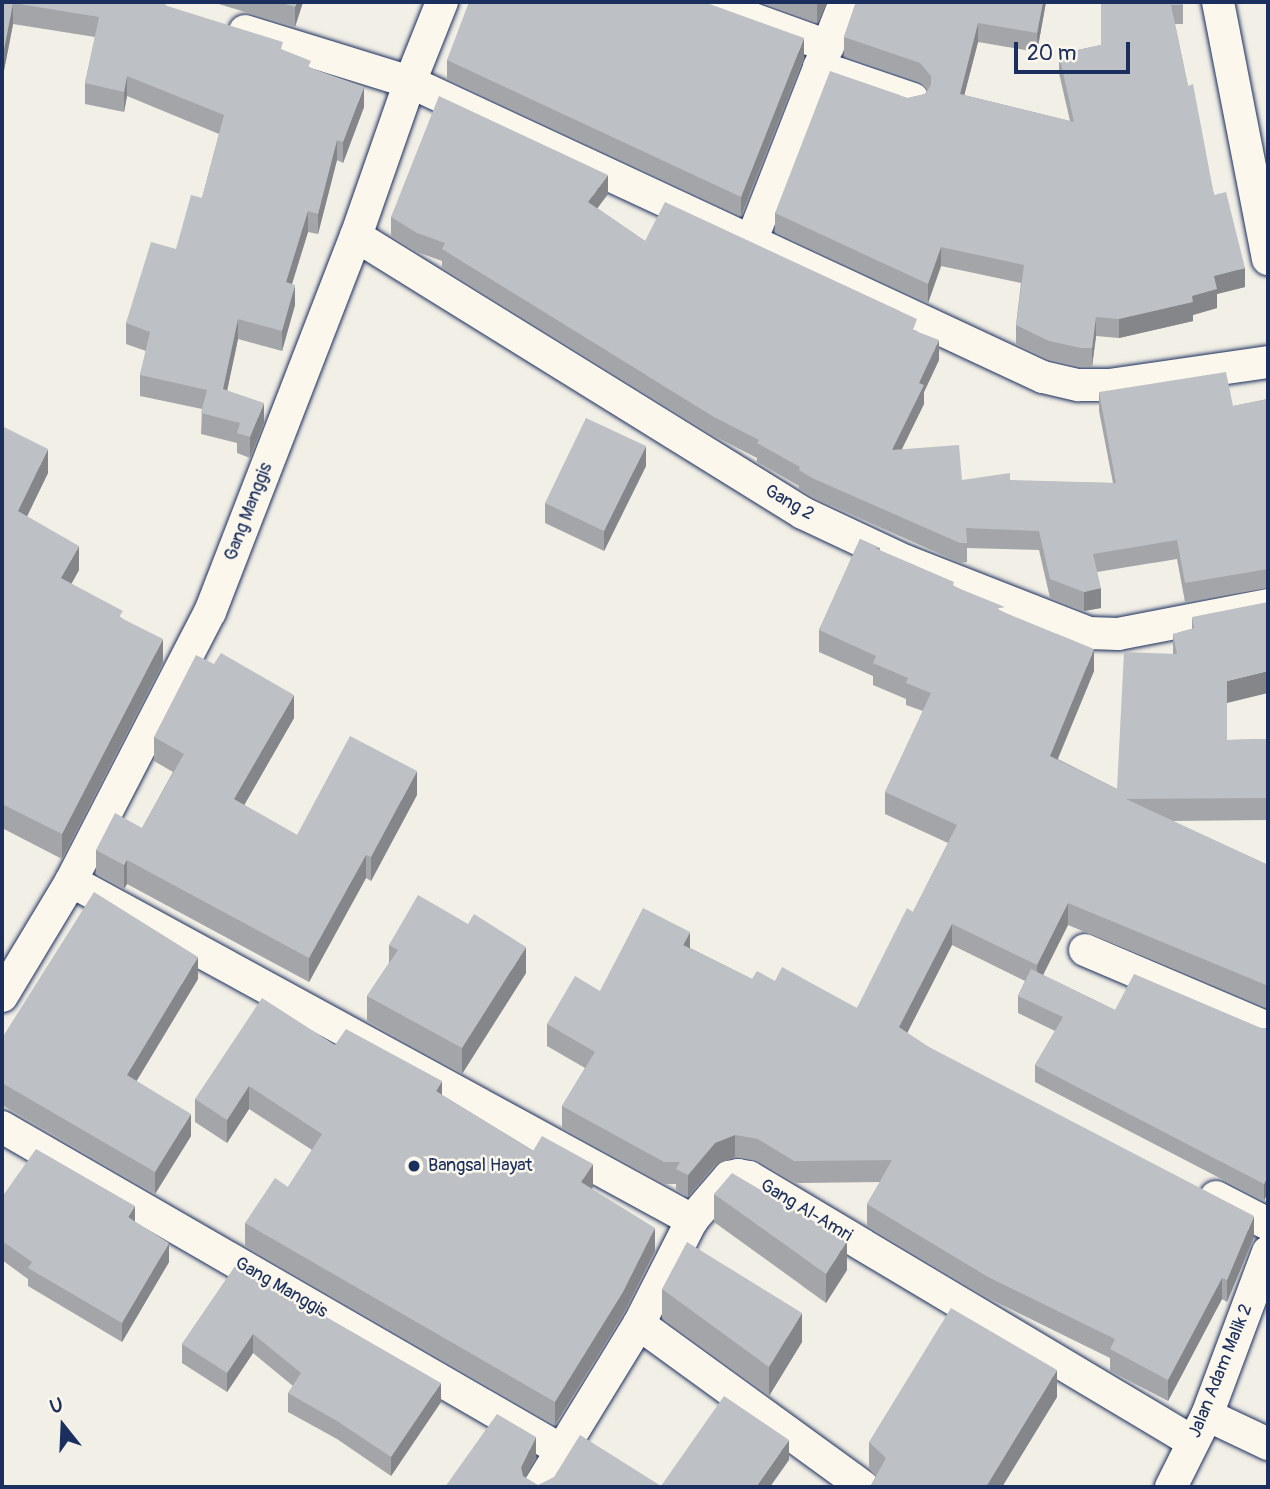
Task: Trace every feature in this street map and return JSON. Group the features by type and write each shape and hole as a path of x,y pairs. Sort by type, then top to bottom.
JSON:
{"street":[{"name":"Gang Manggis","path":"2,996 71,881 211,612 356,236 410,82 442,2"},
{"path":"706,2 913,99"},
{"path":"752,239 845,2"},
{"path":"1218,2 1268,259"},
{"path":"212,21 410,82 752,239 1043,377 1079,385 1109,385 1268,362"},
{"name":"Gang 2","path":"356,236 803,513 905,561 1089,633 1118,634 1268,605"},
{"path":"71,881 692,1220"},
{"path":"1085,950 1268,1028"},
{"name":"Gang Manggis","path":"2,1126 561,1450"},
{"name":"Gang Al-Amri","path":"540,1487 639,1324 692,1220 729,1177 749,1177 1193,1442"},
{"path":"1194,1186 1268,1224"},
{"name":"Jalan Adam Malik 2","path":"1171,1487 1207,1415 1268,1252"},
{"path":"639,1324 863,1487"},
{"path":"1207,1415 1268,1444"}],"building":[{"path":"2,2 163,2 167,6 283,42 281,49 311,61 308,67 364,87 343,142 337,140 318,214 308,211 286,282 295,285 282,331 238,319 223,389 264,403 250,437 237,433 240,423 201,413 207,390 140,375 150,332 126,323 151,242 176,249 191,195 202,198 224,115 127,76 124,92 85,83 99,17 13,3 2,60"},
{"path":"279,2 297,2 295,7"},
{"path":"469,2 704,2 804,38 741,197 447,60"},
{"path":"856,2 1043,2 1037,33 978,23 960,94 1074,122 1059,54 1101,45 1101,2 1183,2 1183,5 1171,5 1188,86 1193,84 1214,195 1226,192 1245,268 1214,276 1217,289 1192,296 1193,302 1119,319 1096,317 1092,348 1081,348 1049,341 1016,325 1024,265 941,247 928,284 775,213 830,71 908,98 925,94 931,85 931,76 920,63 844,37"},
{"path":"439,96 608,175 588,202 645,241 665,202 917,319 913,330 939,340 919,383 924,385 892,450 959,445 962,480 1010,473 1010,480 1116,483 1099,392 1226,372 1233,406 1268,399 1268,569 1185,583 1177,540 1093,554 1101,588 1084,592 1050,579 1039,531 966,528 967,543 960,543 812,478 799,470 800,467 757,443 759,440 714,417 442,249 445,243 417,233 391,217"},
{"path":"586,418 646,446 604,531 545,503"},
{"path":"2,426 48,449 18,511 79,546 61,578 123,611 119,617 163,639 62,834 2,804"},
{"path":"860,539 954,582 953,586 1005,607 996,609 1094,649 1050,756 1117,789 1124,652 1177,654 1173,634 1194,628 1192,617 1268,602 1268,671 1227,681 1227,740 1268,739 1268,798 1126,799 1268,865 1266,985 1068,903 1037,965 952,924 899,1027 927,1046 1254,1216 1227,1280 1222,1278 1168,1380 1110,1349 1115,1339 988,1277 867,1204 892,1160 794,1161 758,1139 735,1135 715,1143 688,1175 676,1169 680,1162 664,1162 562,1106 595,1052 547,1024 575,976 600,991 643,908 690,932 683,945 752,979 757,971 775,981 782,967 857,1008 907,908 913,912 957,825 885,792 931,693 906,683 908,678 873,663 876,656 819,630"},
{"path":"221,653 294,695 234,799 297,835 350,736 417,771 371,857 366,855 309,958 127,860 124,865 96,850 115,813 142,828 184,754 154,737 196,655 214,664"},
{"path":"94,892 198,957 127,1075 191,1114 155,1172 2,1083 2,1038"},
{"path":"418,895 468,924 474,914 526,947 462,1048 367,996 398,950 389,945"},
{"path":"1031,969 1115,1010 1134,974 1261,1028 1268,1028 1268,1175 1264,1184 1035,1065 1063,1017 1018,996"},
{"path":"262,998 335,1045 346,1029 442,1081 436,1091 533,1151 542,1136 593,1164 581,1182 655,1228 623,1292 555,1402 245,1223 275,1178 288,1187 322,1134 249,1086 227,1120 195,1099"},
{"path":"36,1149 135,1206 128,1217 169,1243 122,1323 28,1268 32,1262 2,1241 2,1197"},
{"path":"732,1173 847,1241 826,1274 714,1194"},
{"path":"687,1242 802,1313 769,1367 662,1289"},
{"path":"236,1265 441,1383 391,1457 288,1393 301,1373 253,1334 227,1373 182,1344"},
{"path":"951,1308 1057,1370 986,1487 870,1487 886,1458 869,1442"},
{"path":"724,1396 789,1440 756,1487 445,1487 497,1414 536,1437 521,1467 523,1476 538,1485 554,1477 580,1435 661,1486"}],"place":[{"name":"Bangsal Hayat","path":"414,1166"}]}
